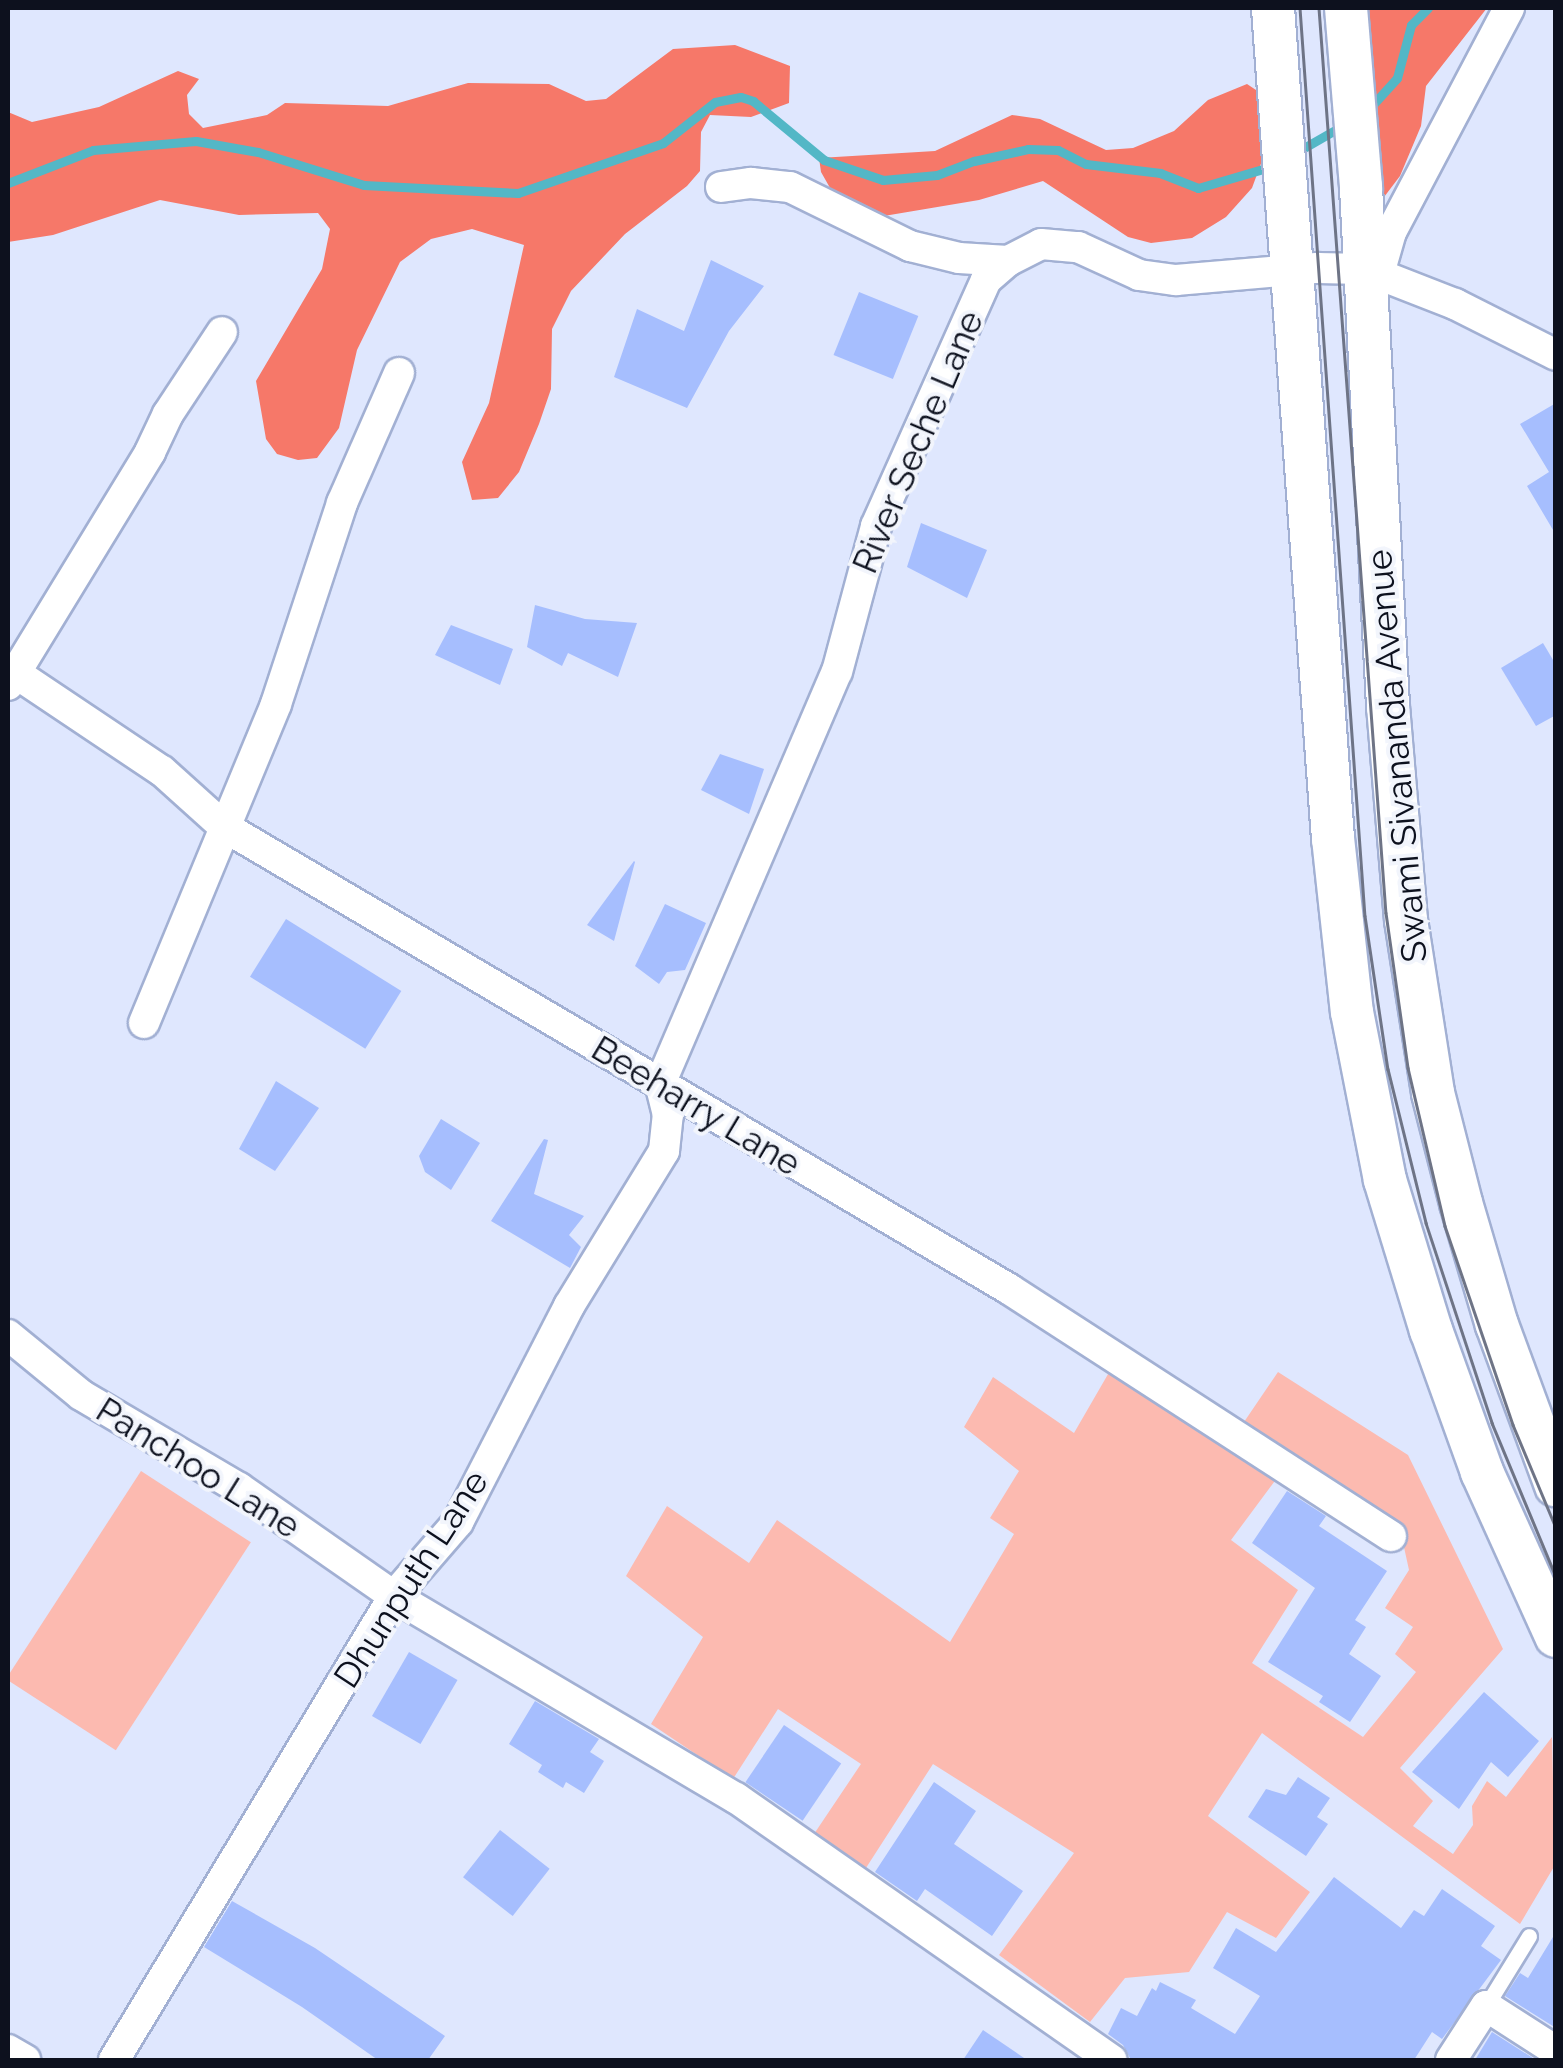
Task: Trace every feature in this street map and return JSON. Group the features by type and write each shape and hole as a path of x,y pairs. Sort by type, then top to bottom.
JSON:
{"street":[{"path":"1272,8 1333,838 1352,1012 1385,1180 1430,1330 1482,1472 1556,1636"},
{"path":"1372,272 1509,8"},
{"name":"Swami Sivananda Avenue","path":"1348,26 1372,272 1406,920 1432,1093 1497,1324 1556,1485"},
{"path":"721,187 752,183 790,187 910,246 959,258 1008,261 1041,244 1078,246 1140,274 1176,280 1289,253 1372,272 1455,304 1556,355"},
{"name":"River Seche Lane","path":"660,1084 837,672 876,526 986,280 1008,261"},
{"path":"10,676 150,452 175,402 222,332"},
{"path":"144,1022 222,826 276,704 342,503 399,373"},
{"name":"Beeharry Lane","path":"10,676 162,771 222,826 1009,1289 1390,1536"},
{"name":"Dhunputh Lane","path":"114,2060 394,1596 458,1522 568,1306 664,1150 668,1115 660,1084"},
{"name":"Panchoo Lane","path":"8,1334 80,1395 239,1488 394,1596 736,1798 1112,2060"},
{"path":"1451,2060 1486,2006 1556,2052"},
{"path":"8,2050 26,2060"}],"lane":[{"path":"1486,2006 1529,1936"}],"shaded area":[{"path":"1362,8 1487,8 1426,86 1421,126 1400,176 1378,205"},
{"path":"735,45 790,66 789,103 751,117 710,115 701,132 700,171 687,186 625,234 571,291 552,329 551,389 539,424 519,472 498,498 472,500 462,462 489,403 524,245 472,229 431,239 400,262 357,350 339,428 317,458 298,460 277,454 266,439 256,381 322,269 330,229 318,213 239,215 160,200 53,235 8,242 8,112 32,122 99,107 178,71 199,79 187,95 189,114 203,128 267,115 285,103 388,106 468,83 549,84 586,101 606,99 673,49"},
{"path":"1247,84 1259,92 1266,150 1252,188 1226,217 1192,238 1151,243 1128,237 1043,181 979,200 866,219 842,209 821,172 819,158 935,151 1012,115 1040,119 1106,150 1133,148 1174,131 1208,100"},
{"path":"1111,1369 1277,1478 1231,1540 1298,1590 1252,1663 1363,1737 1416,1672 1395,1654 1413,1627 1385,1608 1409,1570 1400,1529 1244,1422 1278,1372 1408,1455 1503,1649 1400,1768 1433,1801 1413,1826 1453,1854 1473,1825 1472,1806 1487,1781 1506,1797 1552,1737 1555,1865 1520,1924 1262,1733 1208,1816 1310,1892 1276,1938 1227,1912 1189,1972 1125,1978 1090,2022 999,1955 1074,1853 933,1764 864,1871 814,1834 861,1764 778,1709 733,1779 651,1724 703,1637 626,1576 667,1506 749,1563 777,1520 950,1642 1014,1534 990,1518 1019,1471 964,1427 993,1377 1074,1433"},
{"path":"141,1471 251,1542 116,1750 8,1680 8,1676"}],"building":[{"path":"711,260 764,286 729,331 687,408 614,377 637,309 684,331"},
{"path":"859,292 918,316 893,379 834,355"},
{"path":"1556,403 1556,535 1527,486 1549,472 1520,424"},
{"path":"921,523 987,550 967,598 907,567"},
{"path":"535,605 585,619 637,623 618,677 568,653 562,666 527,647"},
{"path":"451,625 513,649 500,685 435,655"},
{"path":"1543,643 1556,665 1556,715 1536,726 1501,668"},
{"path":"720,754 764,769 749,814 701,790"},
{"path":"635,862 614,941 587,925"},
{"path":"665,904 706,923 685,970 667,972 659,984 635,966"},
{"path":"286,919 401,991 365,1049 250,977"},
{"path":"276,1081 319,1108 275,1171 239,1149"},
{"path":"441,1119 480,1143 451,1190 425,1172 419,1156"},
{"path":"544,1139 548,1140 534,1194 584,1216 569,1235 581,1247 570,1268 491,1221"},
{"path":"1287,1491 1326,1516 1319,1526 1387,1571 1355,1620 1366,1627 1349,1654 1381,1676 1350,1722 1319,1702 1323,1696 1268,1662 1315,1588 1252,1543"},
{"path":"409,1652 457,1680 420,1744 372,1716"},
{"path":"1484,1692 1539,1741 1508,1777 1491,1762 1459,1809 1412,1772"},
{"path":"535,1701 599,1739 590,1752 604,1761 584,1793 566,1782 563,1788 538,1772 542,1765 509,1744"},
{"path":"784,1725 841,1764 803,1821 745,1782"},
{"path":"1298,1777 1330,1798 1317,1817 1328,1824 1306,1856 1248,1817 1266,1789 1286,1795"},
{"path":"934,1782 976,1811 954,1844 1023,1891 992,1936 925,1889 917,1901 875,1872"},
{"path":"500,1830 550,1869 513,1916 463,1877"},
{"path":"1334,1877 1401,1928 1414,1910 1424,1916 1442,1889 1495,1926 1481,1946 1501,1960 1442,2039 1432,2032 1414,2060 1131,2060 1123,2045 1108,2034 1121,2008 1137,2016 1152,1988 1156,1991 1160,1982 1196,2000 1191,2008 1235,2034 1260,1996 1213,1968 1236,1928 1276,1952"},
{"path":"232,1901 315,1948 445,2036 428,2060 378,2060 302,2007 204,1947"},
{"path":"1556,1932 1556,2028 1505,1996 1520,1973 1528,1978"},
{"path":"983,2030 1027,2060 963,2060"},
{"path":"1492,2032 1536,2060 1475,2060"}],"waterway":[{"path":"1368,110 1397,78 1411,25 1428,8"},
{"path":"8,183 93,150 196,141 258,152 364,185 518,193 663,143 715,102 741,97 753,101 824,160 883,180 937,175 974,161 1028,149 1058,150 1086,164 1160,173 1198,188 1273,166"},
{"path":"1295,153 1342,126"}],"tram line":[{"path":"1300,8 1365,916 1388,1069 1426,1223 1492,1423 1556,1577"},
{"path":"1319,8 1386,913 1408,1068 1445,1226 1513,1425 1556,1528"}]}
